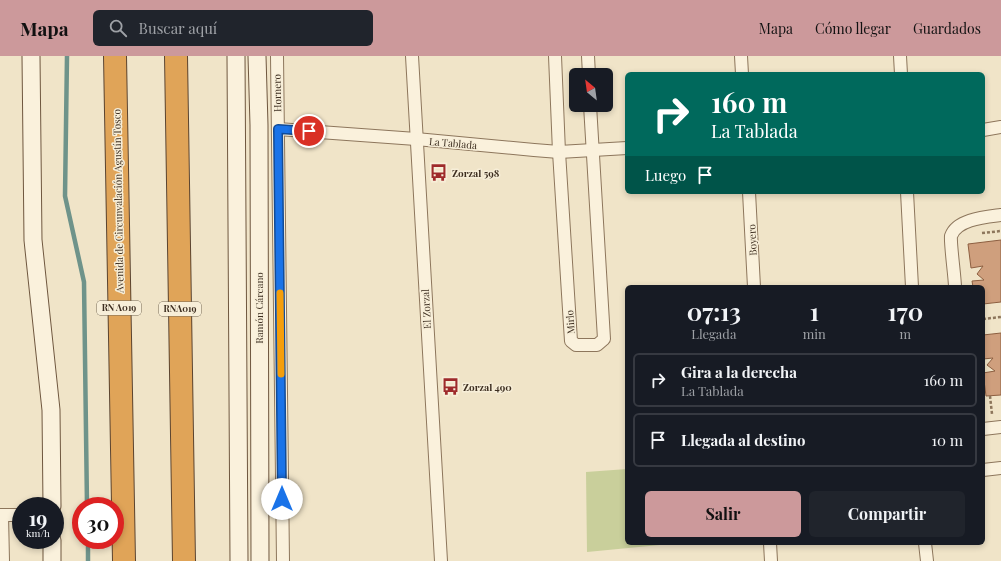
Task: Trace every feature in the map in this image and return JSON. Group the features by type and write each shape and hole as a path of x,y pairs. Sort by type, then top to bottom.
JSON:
{"highway":[{"name":"Avenida de Circunvalación Agustín Tosco","path":"115,56 124,561"},
{"name":"RNA019","path":"176,56 184,561"}],"main road":[{"path":"31,56 33,240 51,410 52,497"},
{"path":"236,56 239,561"},
{"name":"Ramón Cárcano","path":"257,56 259,125 260,561"},
{"path":"52,549 52,561"}],"street":[{"name":"Hornero","path":"277,56 283,561"},
{"name":"El Zorzal","path":"412,56 440,561"},
{"name":"Mirlo","path":"555,56 559,152 572,342 576,345 598,345 604,340 590,112"},
{"path":"588,56 589,68"},
{"path":"741,56 742,72"},
{"path":"900,56 901,72"},
{"path":"985,130 1001,127"},
{"name":"La Tablada","path":"278,129 416,139 559,152 625,148"},
{"name":"Boyero","path":"749,194 754,285"},
{"path":"907,194 912,285"},
{"path":"955,285 951,237 957,227 975,218 1001,215"},
{"path":"985,428 999,422"},
{"path":"985,470 1001,468"},
{"path":"3,561 1,515 12,515"},
{"path":"770,545 771,561"},
{"path":"925,545 927,561"}],"path":[{"path":"985,319 1001,317"},
{"path":"990,396 993,416 999,422"}],"green space":[{"path":"625,469 625,545 660,545 587,552 586,472"}],"building":[{"path":"1001,240 1001,302 985,304 985,285 973,285 972,281 984,280 977,274 983,266 971,268 968,244"},
{"path":"1001,333 1001,395 986,396 985,373 995,371 987,365 993,358 985,359 985,335"}],"waterway":[{"path":"67,56 65,196 84,282 87,497"},
{"path":"88,549 88,561"}],"slow traffic":[{"path":"280,293 281,374"}],"place":[{"name":"Zorzal 598","path":"439,173"},
{"name":"Zorzal 490","path":"450,387"}],"route":[{"path":"282,499 278,129 309,131"}]}
